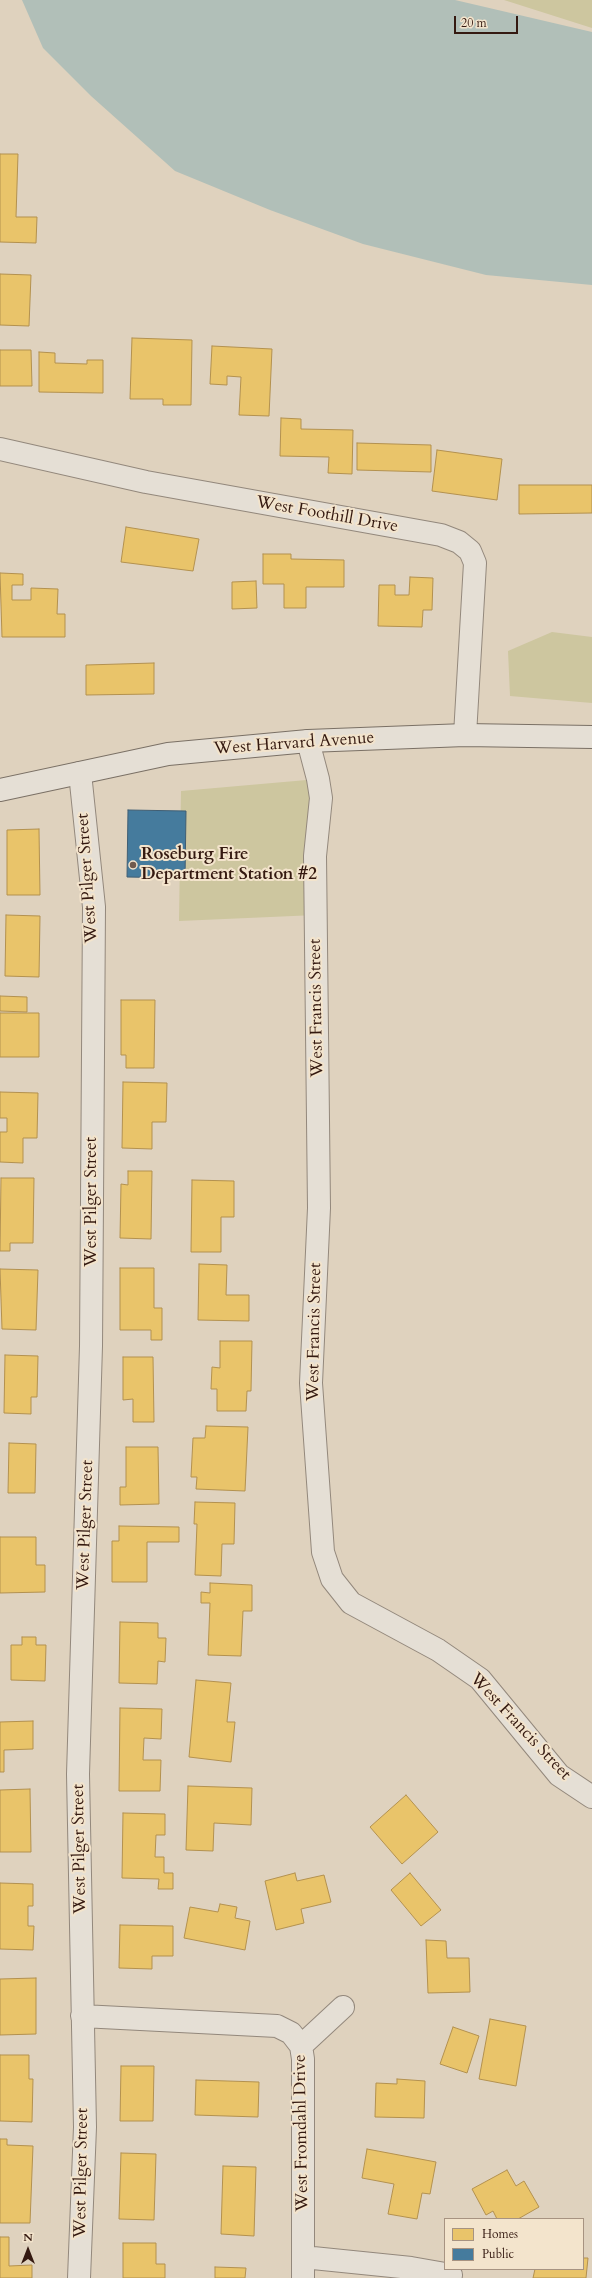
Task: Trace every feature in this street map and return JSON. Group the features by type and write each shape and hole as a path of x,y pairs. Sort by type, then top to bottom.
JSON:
{"street":[{"name":"West Foothill Drive","path":"0,449 146,482 441,535 459,542 470,551 475,563 465,735"},
{"name":"West Harvard Avenue","path":"0,790 168,754 308,741 465,735 592,738"},
{"name":"West Francis Street","path":"308,741 318,779 321,798 315,856 319,1208 311,1384 323,1552 332,1579 351,1604 438,1650 480,1679 559,1775 592,1797"},
{"name":"West Pilger Street","path":"79,2278 84,2127 78,1774 91,1346 94,907 80,774"},
{"path":"301,2046 343,2007"},
{"name":"West Fromdahl Drive","path":"82,2016 277,2026 291,2033 301,2046 303,2060 303,2278"},
{"path":"303,2257 411,2268 451,2275"}],"shaded area":[{"path":"22,0 455,0 592,32 592,285 486,275 363,244 270,210 175,171 91,96 43,48"},
{"path":"504,0 592,0 592,28"},
{"path":"552,632 592,637 592,703 510,696 508,651"},
{"path":"318,779 316,915 179,921 181,791"}],"building: Homes":[{"path":"0,154 18,154 16,217 37,217 36,243 0,242"},
{"path":"0,274 31,275 29,326 0,325"},
{"path":"132,338 192,340 191,405 163,405 163,399 130,399"},
{"path":"212,346 272,349 269,416 239,415 241,377 227,376 227,385 210,384"},
{"path":"0,350 31,350 32,386 0,386"},
{"path":"39,352 55,353 55,363 87,364 87,360 103,360 103,393 39,392"},
{"path":"281,418 301,419 301,429 353,430 352,474 328,473 329,457 280,456"},
{"path":"357,443 431,445 431,472 357,470"},
{"path":"437,450 502,459 497,500 432,491"},
{"path":"519,485 592,485 592,513 519,514"},
{"path":"126,527 199,539 193,571 121,562"},
{"path":"263,554 291,554 291,559 344,560 344,587 306,587 306,608 284,608 284,584 263,584"},
{"path":"0,573 23,574 23,585 12,585 12,600 31,600 31,588 58,589 57,614 65,614 65,637 2,637"},
{"path":"410,577 433,578 432,610 423,610 422,627 378,626 379,585 395,585 395,595 409,595"},
{"path":"256,581 257,608 232,609 232,582"},
{"path":"154,663 154,694 86,695 86,665"},
{"path":"39,829 40,895 7,895 7,830"},
{"path":"6,915 40,916 39,977 5,976"},
{"path":"0,996 27,997 27,1012 0,1011"},
{"path":"121,1000 155,1000 154,1068 126,1068 126,1055 121,1055"},
{"path":"0,1013 39,1013 39,1057 0,1057"},
{"path":"123,1082 167,1083 166,1122 152,1122 152,1149 122,1148"},
{"path":"0,1092 38,1093 37,1138 23,1138 23,1163 0,1162 0,1132 7,1132 7,1118 0,1118"},
{"path":"128,1171 152,1171 151,1239 120,1238 121,1184 128,1185"},
{"path":"1,1178 34,1178 33,1243 10,1243 10,1251 0,1251"},
{"path":"192,1180 234,1181 234,1217 221,1217 221,1252 191,1252"},
{"path":"199,1264 227,1265 226,1295 249,1295 249,1321 198,1320"},
{"path":"120,1268 154,1268 154,1308 162,1308 162,1340 151,1340 151,1330 120,1330"},
{"path":"0,1269 38,1270 36,1330 2,1329"},
{"path":"220,1341 252,1341 251,1391 247,1391 246,1411 217,1411 217,1389 211,1389 212,1367 220,1368"},
{"path":"5,1355 38,1356 37,1397 31,1397 31,1414 4,1413"},
{"path":"123,1357 153,1357 154,1422 133,1422 133,1399 123,1400"},
{"path":"206,1426 248,1427 245,1491 196,1489 197,1477 191,1477 193,1438 205,1438"},
{"path":"9,1443 36,1444 35,1493 8,1493"},
{"path":"126,1447 158,1447 159,1504 120,1505 120,1487 126,1487"},
{"path":"195,1502 235,1503 234,1544 222,1544 221,1576 195,1575 197,1524 194,1524"},
{"path":"119,1526 179,1527 179,1542 147,1542 147,1582 112,1582 112,1541 119,1541"},
{"path":"0,1537 36,1537 36,1565 45,1565 45,1592 0,1593"},
{"path":"210,1583 252,1585 252,1611 243,1611 241,1656 208,1655 210,1603 201,1603 201,1592 210,1593"},
{"path":"120,1622 158,1623 158,1638 166,1638 165,1662 158,1661 157,1684 119,1683"},
{"path":"22,1637 36,1637 36,1645 46,1645 45,1681 11,1680 11,1645 22,1645"},
{"path":"196,1680 231,1683 227,1722 235,1722 231,1762 189,1757"},
{"path":"120,1708 162,1709 161,1739 144,1738 143,1760 161,1760 160,1791 119,1791"},
{"path":"33,1721 33,1749 4,1750 4,1772 0,1772 0,1722"},
{"path":"188,1786 252,1788 251,1825 214,1823 213,1851 186,1850"},
{"path":"30,1789 31,1852 0,1852 0,1790"},
{"path":"406,1795 438,1832 402,1864 370,1827"},
{"path":"123,1813 165,1814 165,1835 156,1835 155,1857 164,1857 164,1873 173,1873 173,1889 158,1889 159,1879 122,1878"},
{"path":"295,1873 297,1881 324,1875 331,1902 301,1909 304,1923 276,1930 265,1881"},
{"path":"410,1873 441,1910 421,1926 391,1890"},
{"path":"0,1883 33,1884 33,1906 28,1906 28,1926 34,1926 33,1950 0,1949"},
{"path":"220,1904 237,1907 235,1918 250,1921 245,1950 184,1938 190,1907 218,1912"},
{"path":"120,1925 173,1926 173,1956 152,1956 152,1969 119,1968"},
{"path":"426,1940 446,1941 447,1958 469,1958 470,1992 428,1993"},
{"path":"36,1978 36,2034 0,2035 0,1979"},
{"path":"490,2019 526,2026 516,2086 479,2079"},
{"path":"453,2027 479,2036 467,2073 440,2064"},
{"path":"0,2055 29,2055 29,2079 33,2079 32,2122 0,2121"},
{"path":"121,2066 154,2066 153,2121 120,2121"},
{"path":"397,2079 425,2081 424,2118 375,2117 376,2083 397,2084"},
{"path":"196,2080 259,2082 258,2117 195,2115"},
{"path":"0,2139 7,2139 7,2145 33,2146 30,2223 0,2223"},
{"path":"367,2149 436,2162 430,2194 422,2193 417,2219 388,2214 394,2184 362,2178"},
{"path":"121,2153 156,2154 154,2220 119,2219"},
{"path":"223,2166 256,2167 254,2236 221,2234"},
{"path":"507,2170 516,2186 524,2181 539,2207 520,2218 496,2218 493,2211 486,2215 472,2189"},
{"path":"0,2237 9,2237 9,2266 32,2265 32,2278 0,2278"},
{"path":"123,2243 156,2243 156,2264 165,2264 165,2278 123,2278"},
{"path":"584,2258 588,2258 586,2278 533,2278 535,2270 584,2270"},
{"path":"215,2267 246,2268 245,2278 215,2278"}],"building: Public":[{"path":"128,810 186,811 185,878 127,877"}],"place":[{"name":"Roseburg Fire Department Station #2","path":"133,865"}]}
